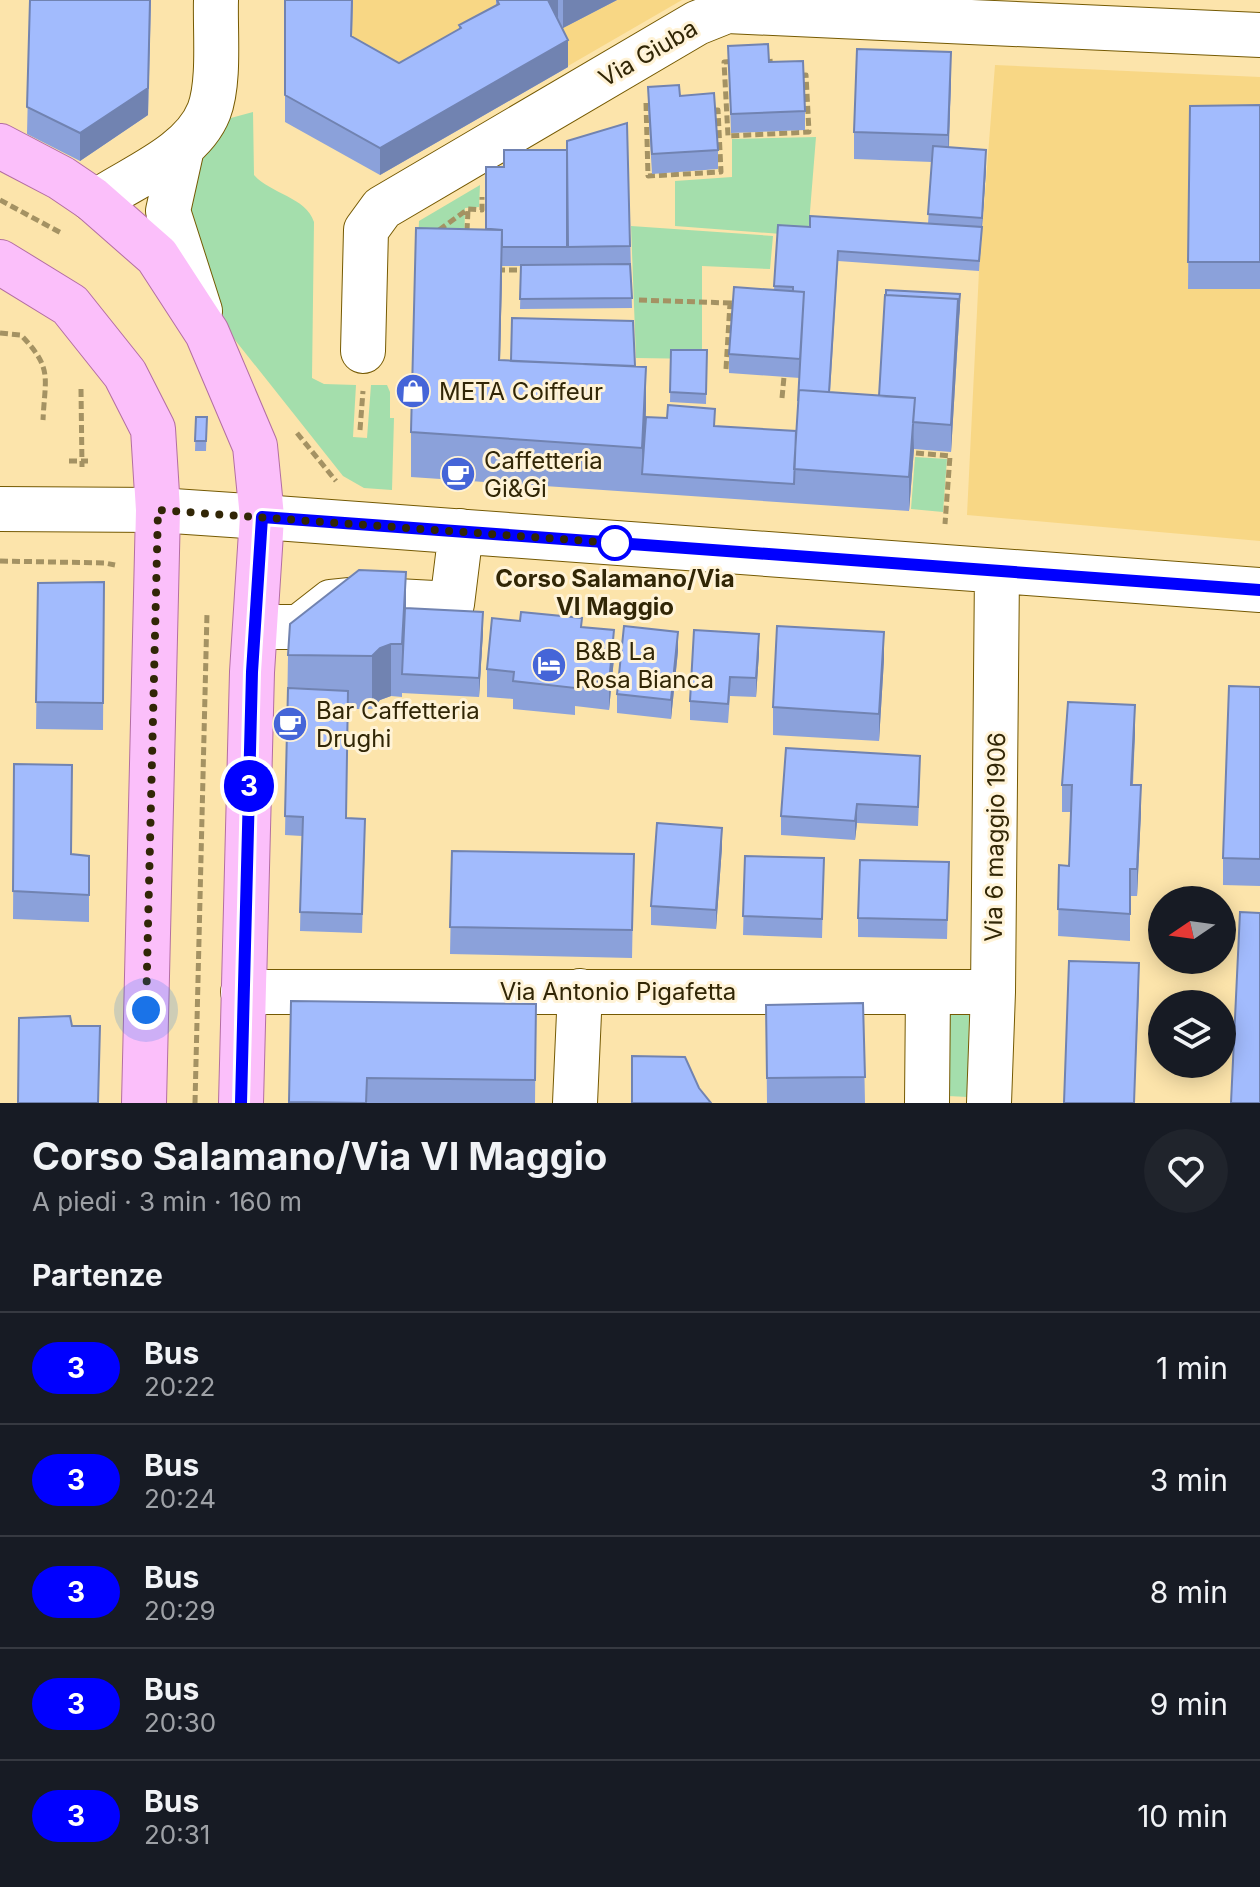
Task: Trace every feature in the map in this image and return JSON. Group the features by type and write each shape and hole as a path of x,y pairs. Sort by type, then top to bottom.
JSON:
{"main road":[{"path":"0,146 61,178 92,199 157,256 207,333 255,446 262,517 252,672 241,1103"},
{"path":"0,262 70,305 125,374 153,429 158,510 144,1103"}],"street":[{"path":"92,199 105,196 182,148 209,111 214,84 216,0"},
{"name":"Via Giuba","path":"363,368 366,230 382,208 697,23 727,11 756,6 1260,35"},
{"path":"182,148 168,211 207,333"},
{"path":"0,509 158,510 1260,590"},
{"path":"256,627 299,627 331,602 345,600 452,604 461,531"},
{"name":"Via 6 maggio 1906","path":"989,1103 997,571"},
{"path":"575,1103 580,991"},
{"name":"Via Antonio Pigafetta","path":"243,992 993,992"},
{"path":"927,1103 928,992"}],"path":[{"path":"770,59 771,77 806,75 809,132 728,136 724,62 770,59"},
{"path":"658,102 645,103 648,176 721,172 718,110 706,111"},
{"path":"467,242 468,209"},
{"path":"467,231 477,231"},
{"path":"482,270 537,270"},
{"path":"639,300 742,304"},
{"path":"726,369 730,303"},
{"path":"0,333 21,335 41,357 46,372 43,420"},
{"path":"360,430 363,368"},
{"path":"782,398 784,377"},
{"path":"0,561 105,563 89,543 81,379"},
{"path":"297,432 336,482 344,487"},
{"path":"916,453 950,456 945,524"},
{"path":"69,461 85,461"},
{"path":"195,1103 207,613"}],"shaded area":[{"path":"286,0 682,0 380,175"},
{"path":"995,65 1260,77 1260,541 967,515 979,271"}],"green space":[{"path":"253,112 254,175 304,207 314,222 312,378 324,384 356,385 353,437 367,438 371,385 387,385 390,418 394,418 392,490 364,488 343,476 216,316 183,201 216,122"},
{"path":"816,137 808,236 675,226 675,181 732,177 732,139"},
{"path":"480,185 479,207 465,208 464,254 417,270 419,221"},
{"path":"631,226 773,236 770,269 702,266 702,359 636,358"},
{"path":"915,457 947,459 943,512 911,509"},
{"path":"949,1014 969,1014 968,1097 948,1096"}],"building":[{"path":"30,0 150,0 148,88 80,133 27,107"},
{"path":"285,0 352,0 351,36 399,63 499,4 497,0 548,0 568,40 380,148 285,95"},
{"path":"768,44 769,62 803,61 805,111 731,114 728,46"},
{"path":"857,49 951,52 948,135 854,132"},
{"path":"679,85 680,96 714,93 718,150 652,154 648,87"},
{"path":"1260,105 1260,262 1188,262 1190,106"},
{"path":"627,123 630,246 567,247 567,141"},
{"path":"933,146 986,150 982,218 928,214"},
{"path":"504,150 567,150 568,247 502,247 502,230 486,229 486,167 504,167"},
{"path":"810,216 982,227 979,261 838,251 829,392 799,390 798,401 804,292 793,292 793,287 774,286 778,225 810,227"},
{"path":"416,228 502,230 499,360 646,367 642,448 411,432"},
{"path":"630,264 632,298 520,299 521,265"},
{"path":"734,287 804,292 800,359 729,354"},
{"path":"886,290 960,294 958,316 958,299 886,295"},
{"path":"885,295 958,299 951,425 913,422 915,398 879,396"},
{"path":"512,318 633,321 635,366 511,361"},
{"path":"671,350 707,350 706,394 670,392"},
{"path":"799,390 915,398 909,477 794,469"},
{"path":"668,405 715,409 714,426 796,431 794,484 642,474 646,417 667,418"},
{"path":"196,417 207,417 206,441 195,441"},
{"path":"359,570 406,572 402,644 380,648 372,656 288,655 290,624"},
{"path":"104,582 103,703 36,702 38,583"},
{"path":"405,608 483,612 479,678 402,674"},
{"path":"521,612 582,618 581,627 614,630 609,682 575,679 575,688 513,681 514,672 487,669 492,618 520,621"},
{"path":"624,626 678,632 671,700 617,694"},
{"path":"777,626 884,632 879,714 773,707"},
{"path":"694,630 759,634 756,678 730,677 728,704 690,701"},
{"path":"1229,686 1260,687 1260,859 1223,858"},
{"path":"288,688 348,691 346,818 365,819 362,914 300,912 303,817 285,816"},
{"path":"1068,702 1135,705 1131,785 1141,785 1137,869 1130,869 1130,914 1058,909 1059,865 1069,866 1072,785 1062,785"},
{"path":"786,748 920,756 918,807 857,804 855,821 781,816"},
{"path":"14,764 72,765 71,854 89,856 89,895 13,891"},
{"path":"657,823 722,828 716,910 651,906"},
{"path":"452,851 634,854 632,930 450,927"},
{"path":"745,856 824,858 822,919 743,916"},
{"path":"860,860 949,862 947,920 858,918"},
{"path":"1240,912 1260,913 1260,1103 1231,1103 1232,1078 1236,1078"},
{"path":"1069,961 1139,963 1134,1103 1064,1103"},
{"path":"291,1001 536,1004 535,1080 367,1078 366,1103 289,1102"},
{"path":"863,1003 865,1077 767,1078 766,1005"},
{"path":"70,1016 72,1026 100,1026 98,1103 18,1103 19,1018"},
{"path":"632,1056 685,1057 699,1088 711,1103 632,1103"}],"bus line":[{"name":"3","path":"241,1103 252,672 262,517 1260,590"}],"place":[{"name":"META Coiffeur","path":"413,391"},
{"name":"Caffetteria Gi&Gi","path":"458,474"},
{"name":"Corso Salamano/Via VI Maggio","path":"615,543"},
{"name":"B&B La Rosa Bianca","path":"549,665"},
{"name":"Bar Caffetteria Drughi","path":"290,724"}],"route":[{"path":"146,1010 158,510 615,543"}]}
